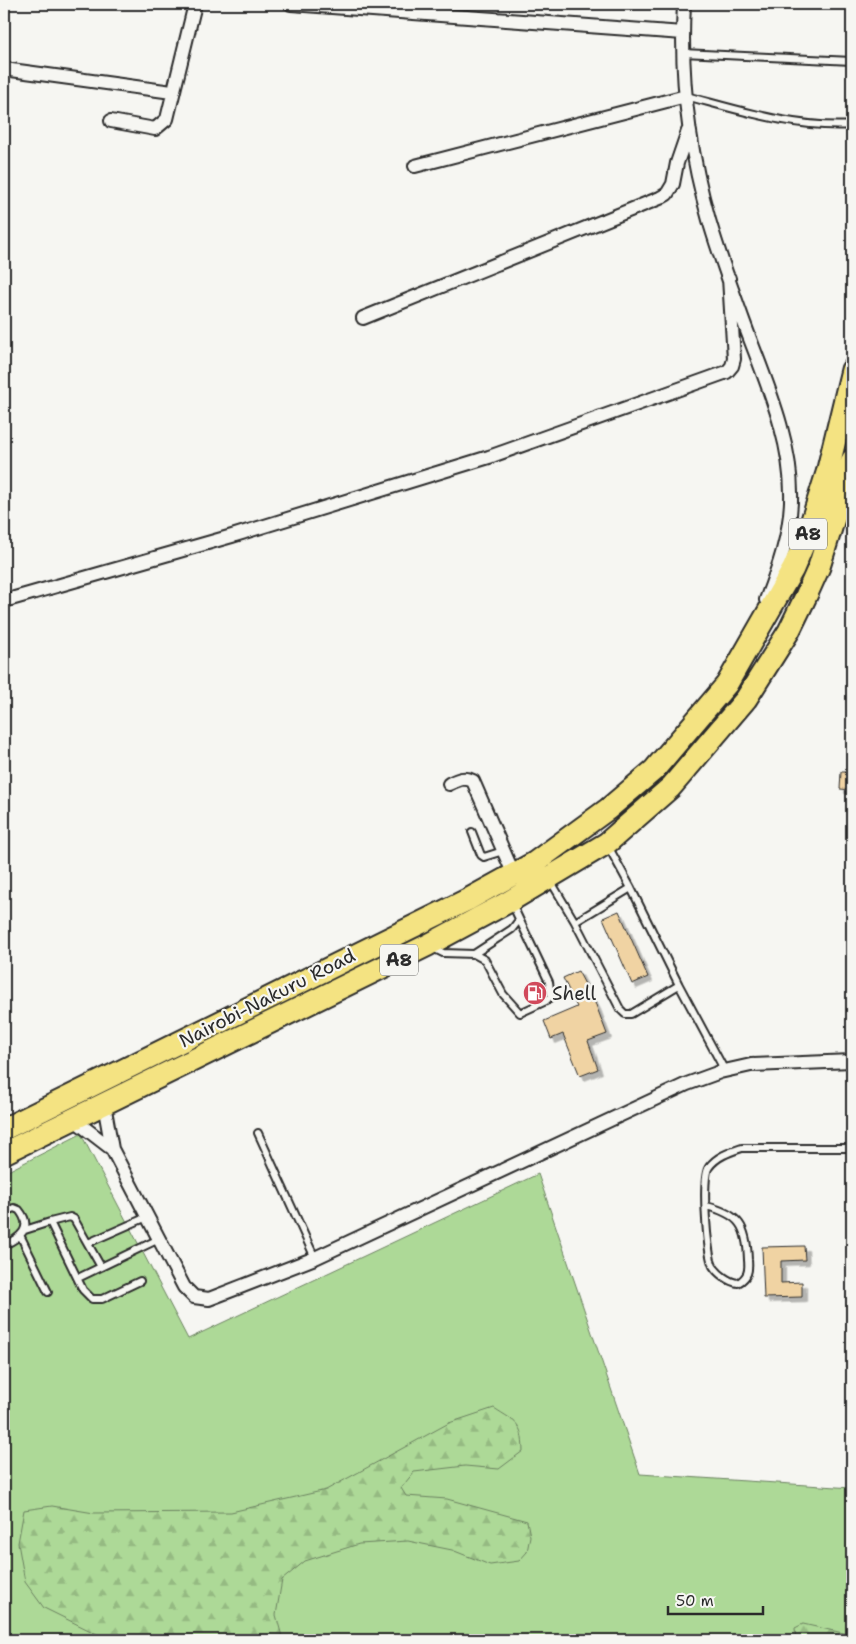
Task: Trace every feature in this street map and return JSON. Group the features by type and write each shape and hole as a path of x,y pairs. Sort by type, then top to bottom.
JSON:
{"highway":[{"name":"A8","path":"727,684 780,594 807,536 827,473 852,370"},
{"name":"A8","path":"4,1153 428,945 515,910 549,878 607,843 671,787 746,699 789,631 819,567 852,460"},
{"name":"Nairobi-Nakuru Road","path":"4,1129 469,899 534,863 608,809 654,770 727,684"}],"street":[{"path":"111,121 155,129 162,126 167,119 172,92 195,4"},
{"path":"291,4 682,33"},
{"path":"684,4 682,33 689,127 703,199 769,388 788,460 791,502 778,567 758,621 727,684"},
{"path":"4,69 172,92"},
{"path":"414,166 686,96"},
{"path":"363,318 667,194 674,184 677,163 689,127"},
{"path":"4,601 232,536 489,457 727,372 732,366 734,359 729,278"},
{"path":"449,784 468,778 473,782 514,875"},
{"path":"104,1104 112,1148 184,1287 198,1299 208,1299 315,1258 687,1084 725,1071 763,1064 852,1061"},
{"path":"73,1119 112,1148"}],"lane":[{"path":"683,53 852,61"},
{"path":"686,96 767,116 831,127 852,125"},
{"path":"472,832 484,858 503,851"},
{"path":"607,843 678,985 725,1071"},
{"path":"549,878 575,922 620,1009 625,1014 631,1014 678,985"},
{"path":"575,922 631,888"},
{"path":"428,945 443,953 474,954 485,960 503,994 520,1013 546,1001 551,996 549,982 515,910"},
{"path":"474,954 512,929 515,910"},
{"path":"258,1133 315,1258"},
{"path":"706,1206 718,1209 734,1219 743,1228 748,1237 749,1270 745,1278 738,1283 732,1282 713,1265 706,1206 706,1172 708,1167 727,1153 742,1148 852,1148"},
{"path":"4,1212 14,1208 19,1210 25,1222 25,1230 21,1237 4,1245"},
{"path":"25,1230 70,1217 74,1219 101,1267"},
{"path":"88,1243 147,1217"},
{"path":"50,1222 87,1296 96,1300 113,1294 140,1280"},
{"path":"21,1237 48,1292"},
{"path":"78,1278 159,1239"}],"green space":[{"path":"81,1134 188,1339 538,1174 640,1474 852,1488 852,1640 4,1640 4,1173"},
{"path":"494,1408 517,1424 521,1434 523,1451 499,1469 465,1466 414,1472 401,1488 406,1496 447,1499 527,1521 530,1536 527,1552 519,1561 490,1565 452,1550 408,1541 359,1544 305,1561 282,1580 276,1615 283,1640 109,1640 44,1608 25,1582 18,1543 24,1510 52,1506 94,1513 231,1512 326,1490 449,1423"},
{"path":"803,1624 852,1635 852,1640 796,1640 795,1628"}],"building":[{"path":"841,772 852,772 852,790 840,789"},
{"path":"619,911 648,977 632,984 603,918"},
{"path":"578,971 596,1005 607,1034 588,1041 598,1069 580,1076 563,1034 551,1039 544,1021 577,1007 563,978"},
{"path":"804,1246 805,1260 781,1261 781,1283 802,1282 802,1297 764,1298 762,1247"}],"place":[{"name":"Shell","path":"535,993"}]}
